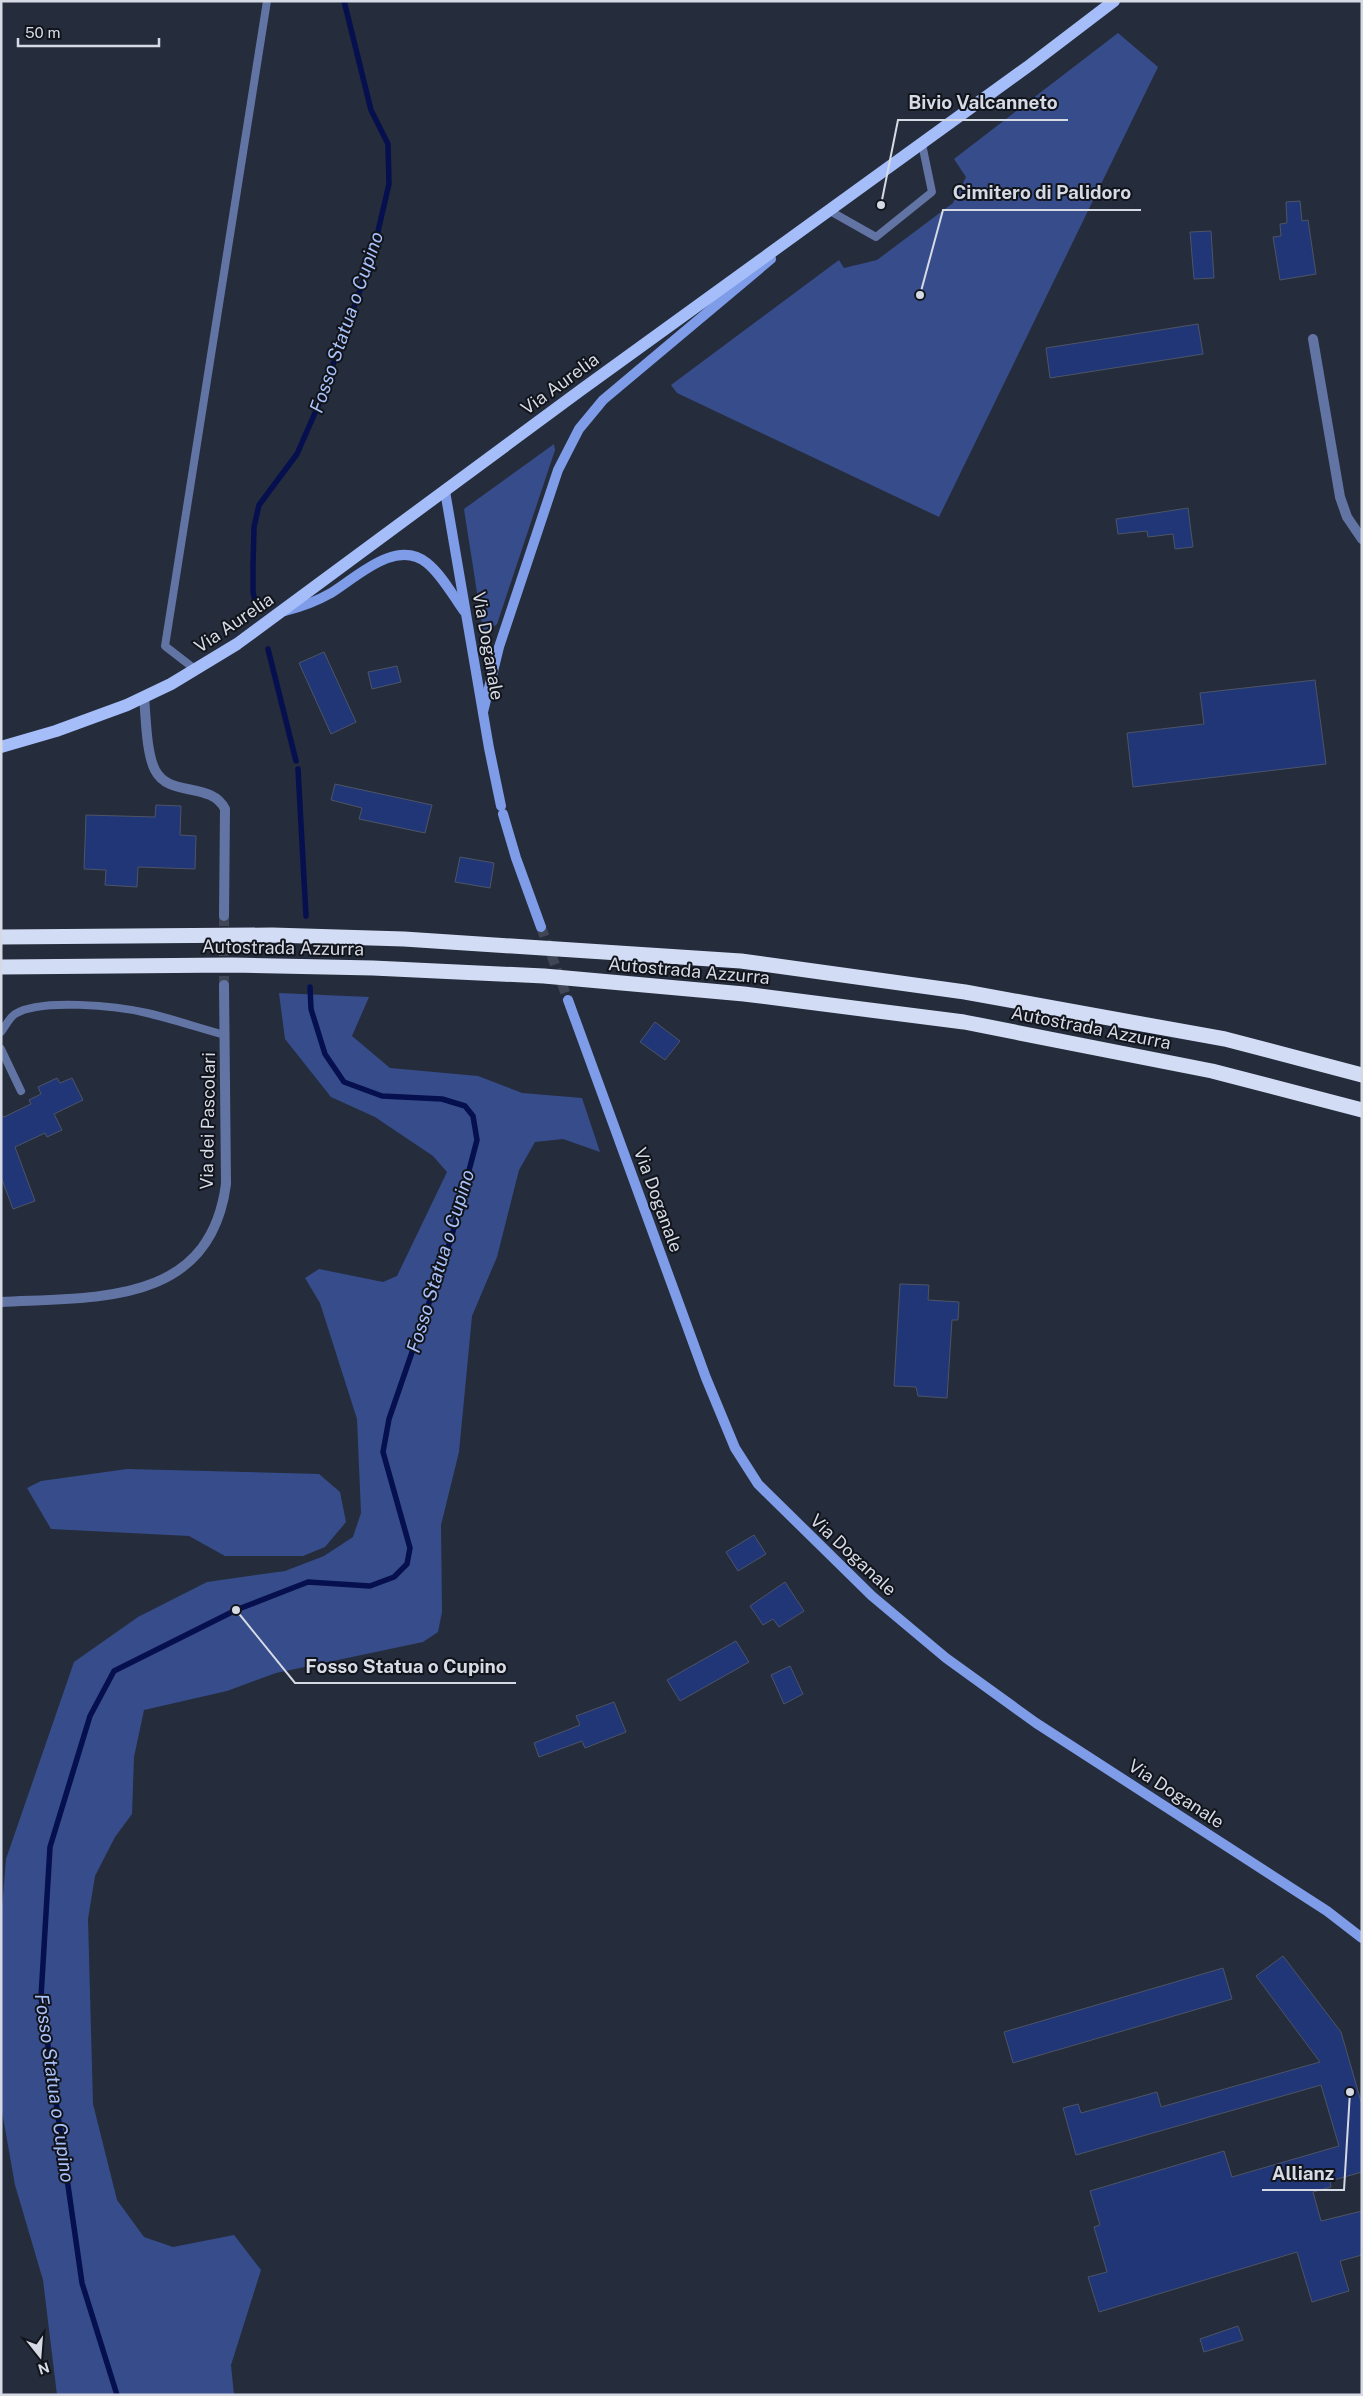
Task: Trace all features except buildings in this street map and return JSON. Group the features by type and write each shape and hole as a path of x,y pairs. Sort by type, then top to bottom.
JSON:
{"highway":[{"name":"Autostrada Azzurra","path":"1,937 250,936 372,939 516,945 741,961 965,992 1225,1038 1362,1075"},
{"name":"Autostrada Azzurra","path":"1,967 254,965 374,968 587,980 744,994 964,1022 1212,1071 1362,1110"}],"main road":[{"name":"Via Aurelia","path":"1,747 75,725 144,697 196,670 237,644 922,144 1114,1"},
{"path":"483,712 499,647 558,470 584,421 607,397 818,220"},
{"name":"Via Doganale","path":"445,491 502,810 516,858 541,927"},
{"path":"282,612 305,605 324,596 377,563 396,557 409,556 422,559 431,567 466,614"},
{"name":"Via Doganale","path":"568,1000 706,1378 738,1454 758,1484 872,1596 946,1658 1036,1723 1327,1911 1362,1938"}],"street":[{"path":"1313,339 1340,497 1347,517 1362,539"},
{"path":"144,697 151,757 159,776 176,786 210,794 222,802 225,809 224,916"},
{"name":"Via dei Pascolari","path":"1,1302 82,1297 134,1289 167,1278 181,1270 195,1257 213,1230 224,1194 226,1168 224,985"}],"lane":[{"path":"196,670 165,646 267,1"},
{"path":"830,211 876,237 932,192 922,144"},
{"path":"1,1032 13,1015 24,1010 50,1005 102,1007 146,1013 225,1035"},
{"path":"1,1050 22,1091"}],"shaded area":[{"path":"1118,33 1158,67 939,517 677,393 671,385 839,260 844,268 877,260 953,203 966,177 954,159"},
{"path":"554,444 555,450 497,624 491,629 483,631 464,509"},
{"path":"279,993 369,997 352,1036 390,1068 478,1076 522,1093 582,1098 600,1152 563,1139 535,1142 519,1170 497,1257 472,1316 459,1452 441,1525 442,1612 438,1632 423,1642 276,1673 227,1691 144,1710 134,1757 132,1814 115,1837 95,1876 88,1919 93,2104 117,2200 144,2237 173,2247 234,2235 261,2270 231,2365 234,2395 57,2395 43,2280 15,2185 1,2106 1,1920 6,1859 74,1662 138,1617 207,1582 285,1571 324,1556 353,1537 361,1513 357,1419 320,1303 305,1278 319,1269 383,1282 397,1276 447,1172 433,1156 375,1117 331,1097 285,1039"},
{"path":"127,1469 319,1474 340,1492 346,1522 325,1547 303,1556 225,1556 189,1536 51,1529 27,1488 41,1481"}],"waterway":[{"name":"Fosso Statua o Cupino","path":"256,605 253,592 254,527 259,505 297,454 318,406 372,257 389,184 388,144 371,110 344,1"},
{"name":"Fosso Statua o Cupino","path":"268,649 296,761"},
{"name":"Fosso Statua o Cupino","path":"298,769 306,916"},
{"name":"Fosso Statua o Cupino","path":"117,2395 82,2283 41,1997 50,1847 90,1716 114,1671 236,1610 308,1582 370,1586 394,1577 407,1564 410,1548 383,1452 389,1419 451,1239 477,1140 473,1116 465,1106 442,1099 382,1096 344,1082 325,1054 311,1009 310,987"}],"tunnel":[{"path":"224,916 224,985"},
{"path":"541,927 568,1000"}],"place":[{"name":"Bivio Valcanneto","path":"881,205"},
{"name":"Cimitero di Palidoro","path":"920,295"},
{"name":"Fosso Statua o Cupino","path":"236,1610"},
{"name":"Allianz","path":"1350,2092"}]}
